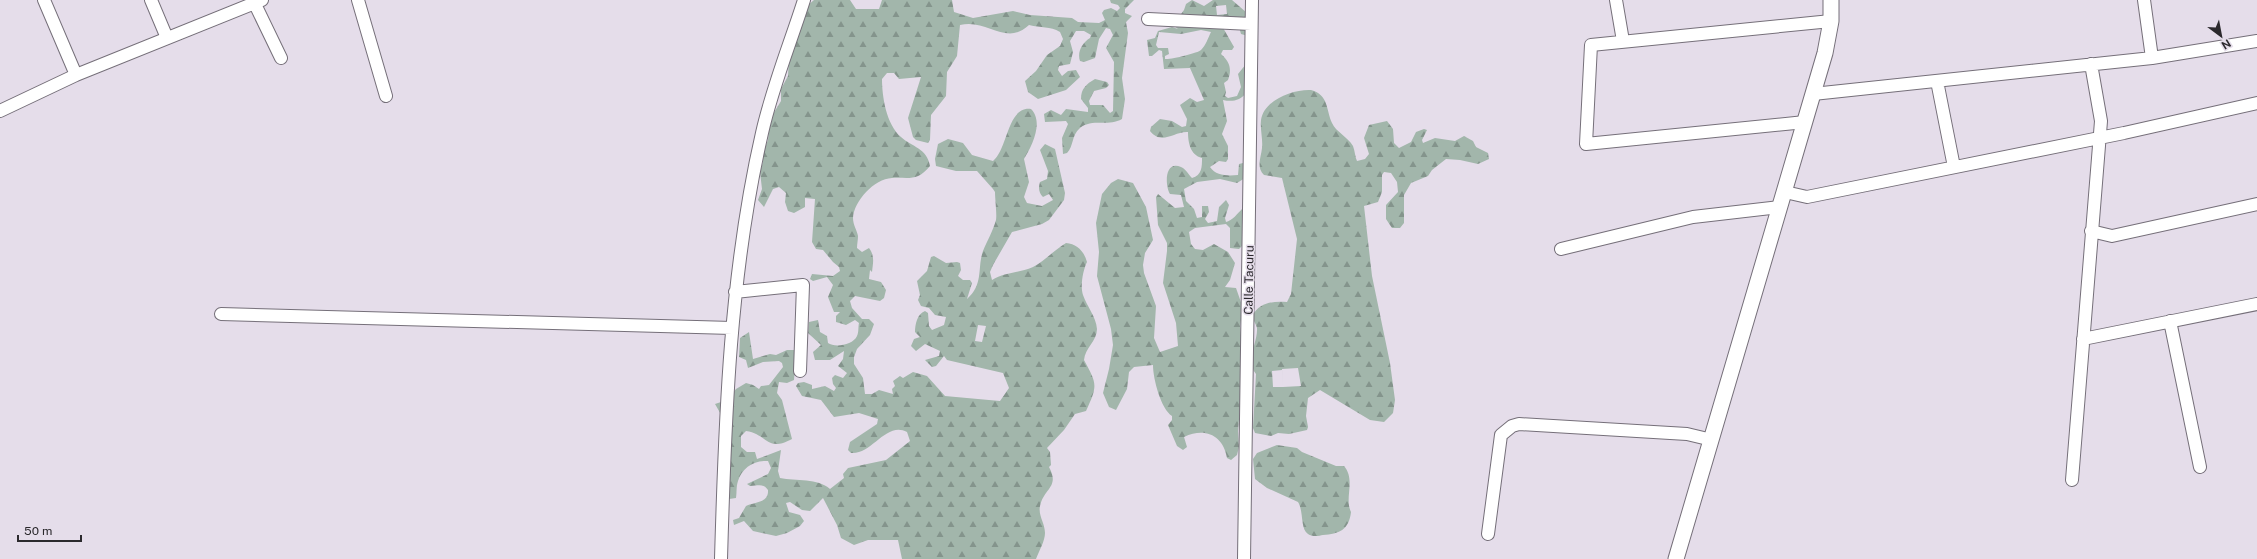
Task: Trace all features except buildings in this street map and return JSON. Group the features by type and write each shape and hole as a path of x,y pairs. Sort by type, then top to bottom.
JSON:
{"main road":[{"path":"1676,559 1825,53 1831,21 1831,0"}],"street":[{"path":"44,0 76,75"},
{"path":"151,0 167,38"},
{"path":"358,0 386,96"},
{"path":"721,559 732,328 735,292 746,212 762,131 804,0"},
{"name":"Calle Tacuru","path":"1244,559 1252,0"},
{"path":"1616,0 1623,41"},
{"path":"2144,0 2152,58"},
{"path":"0,111 76,75 256,1 281,58"},
{"path":"1148,19 1251,24"},
{"path":"1805,122 1586,144 1591,45 1831,21"},
{"path":"1813,94 2152,58 2257,41"},
{"path":"2072,480 2101,121 2091,64"},
{"path":"1936,81 1954,167"},
{"path":"1785,192 1807,197 2099,138 2257,104"},
{"path":"2091,231 2112,236 2257,204"},
{"path":"1561,248 1693,217 1780,207"},
{"path":"735,292 803,285 800,371"},
{"path":"2083,339 2257,304"},
{"path":"221,314 732,328"},
{"path":"2170,322 2200,467"},
{"path":"1488,534 1501,435 1512,426 1519,424 1687,434 1712,440"}],"green space":[{"path":"814,0 850,0 856,9 879,9 882,0 952,0 954,12 973,18 1013,11 1030,15 1072,18 1078,22 1099,23 1105,20 1102,13 1104,10 1111,8 1117,11 1120,8 1118,5 1111,3 1110,0 1134,0 1125,9 1125,13 1132,16 1126,22 1128,33 1122,78 1125,99 1122,119 1111,122 1085,125 1080,128 1077,131 1067,153 1063,154 1062,138 1068,124 1066,121 1045,122 1044,114 1051,110 1061,115 1066,109 1088,112 1088,108 1081,99 1081,95 1085,87 1095,79 1107,82 1109,85 1106,88 1094,91 1089,101 1090,105 1103,105 1110,113 1113,111 1114,62 1106,48 1113,35 1110,29 1106,28 1099,39 1095,58 1084,62 1080,61 1079,54 1083,45 1091,35 1084,31 1076,31 1070,41 1073,52 1070,64 1059,66 1058,70 1062,76 1068,71 1076,70 1080,77 1066,90 1038,99 1028,92 1025,81 1036,71 1047,55 1060,46 1063,39 1060,32 1049,28 1029,25 1021,31 1004,33 979,25 960,25 957,56 947,72 946,96 931,115 930,140 928,143 916,140 913,137 908,118 921,77 899,79 894,73 887,73 882,79 888,117 901,137 926,155 930,166 917,177 892,178 878,182 861,198 854,211 853,218 858,236 857,248 862,252 869,248 872,254 872,272 870,270 869,279 881,282 886,290 884,298 880,301 855,296 850,301 852,308 862,319 869,319 874,324 870,335 857,349 854,357 854,364 863,378 865,394 872,394 879,390 893,394 892,389 895,386 893,381 900,376 903,378 913,372 927,376 945,396 1000,401 1009,388 1003,373 947,360 944,356 936,366 932,367 925,360 939,356 940,351 925,344 916,351 911,346 914,339 920,337 915,332 915,329 917,320 922,312 925,311 928,313 929,326 932,330 944,325 946,317 935,315 929,308 921,306 918,300 920,295 917,281 927,271 931,257 934,256 946,263 960,263 961,270 958,276 963,280 970,280 972,283 967,299 976,288 981,257 996,220 995,192 993,189 977,171 956,171 936,166 935,159 938,144 948,139 963,143 972,155 993,161 998,155 1012,121 1017,114 1023,110 1031,109 1037,120 1037,127 1033,141 1024,159 1029,182 1024,197 1027,203 1042,206 1053,200 1049,194 1043,197 1039,190 1040,182 1047,179 1048,171 1040,150 1045,144 1055,149 1065,193 1064,200 1049,220 1042,224 1012,232 990,272 992,280 1002,275 1033,267 1042,262 1066,243 1074,245 1080,249 1087,262 1082,278 1082,291 1095,320 1097,329 1095,337 1086,352 1084,360 1094,380 1094,390 1086,411 1075,414 1064,430 1047,448 1050,452 1051,465 1049,467 1053,479 1040,506 1045,536 1036,559 902,559 898,540 868,540 854,545 841,538 837,525 823,498 810,511 802,510 790,502 786,503 789,512 800,515 804,521 800,526 787,533 776,536 753,531 744,521 734,525 733,520 739,518 746,506 764,500 768,494 768,490 764,486 750,486 747,484 768,474 771,468 768,461 753,463 742,472 740,476 737,485 736,498 729,499 723,418 715,404 727,400 736,389 746,383 759,389 761,386 769,385 783,367 782,363 779,361 763,362 748,368 746,360 739,357 740,338 749,332 753,359 770,354 776,355 787,350 796,350 794,380 787,383 779,382 777,393 782,400 792,439 777,444 768,441 759,435 746,431 741,436 741,447 747,452 755,452 757,459 781,450 778,471 780,478 813,481 825,485 830,489 844,478 843,474 848,468 886,460 910,441 907,432 899,430 892,431 866,449 851,453 848,450 850,442 877,424 878,419 859,413 834,417 821,400 802,396 796,386 798,383 804,382 812,385 812,389 825,386 834,391 836,388 833,384 832,378 835,375 843,378 847,373 838,366 843,359 844,351 830,360 815,360 813,352 821,345 808,333 809,322 818,320 820,332 827,336 828,343 831,345 844,345 852,342 858,334 859,323 855,320 846,325 836,322 836,316 840,312 834,312 828,297 833,285 827,277 813,281 810,279 812,274 833,276 840,271 839,267 823,250 816,249 812,242 815,199 805,198 805,207 794,213 788,211 785,202 786,193 779,187 773,189 764,207 758,200 762,189 760,172 763,162 763,153 768,140 770,119 781,101 781,89 788,76 789,56 807,6","holes":["978,325 986,326 982,342 975,341"]},
{"path":"1192,0 1204,6 1213,0 1232,0 1247,13 1248,36 1241,34 1239,27 1222,26 1234,47 1232,50 1223,50 1221,54 1228,63 1230,69 1228,80 1224,83 1226,92 1225,96 1228,98 1237,96 1241,87 1238,74 1246,64 1247,92 1236,100 1223,100 1227,121 1222,134 1228,146 1228,159 1226,162 1219,161 1210,167 1219,174 1238,175 1239,164 1243,163 1245,166 1245,178 1237,183 1220,179 1197,182 1184,189 1186,201 1194,209 1197,218 1202,217 1202,206 1208,206 1209,212 1205,219 1208,223 1217,221 1219,207 1226,200 1229,205 1225,218 1226,222 1233,219 1242,209 1245,212 1243,245 1239,249 1230,248 1230,228 1226,224 1195,228 1189,232 1191,244 1195,249 1203,250 1214,244 1228,252 1235,263 1230,280 1225,287 1236,288 1243,308 1240,326 1243,355 1240,359 1243,373 1238,431 1239,447 1237,455 1231,460 1227,458 1222,444 1212,435 1206,433 1192,434 1184,437 1187,447 1183,450 1177,446 1168,425 1172,420 1172,416 1164,407 1158,393 1154,378 1153,365 1134,367 1129,372 1127,389 1116,410 1109,407 1103,393 1113,345 1111,329 1097,276 1099,252 1096,223 1102,194 1111,183 1118,179 1133,183 1146,207 1153,240 1145,253 1143,265 1144,273 1156,306 1154,338 1160,352 1178,346 1176,323 1163,283 1167,243 1158,225 1156,197 1158,194 1175,208 1184,207 1181,195 1170,194 1167,185 1167,175 1171,167 1175,166 1181,167 1192,178 1195,177 1200,173 1202,158 1195,154 1190,148 1188,132 1183,132 1164,138 1155,135 1150,131 1151,127 1160,119 1172,121 1182,127 1186,126 1187,119 1180,105 1190,98 1197,102 1204,100 1190,68 1164,69 1162,51 1159,50 1152,56 1149,56 1147,40 1155,38 1158,31 1172,27 1178,29 1173,25 1184,10 1186,4","holes":["1226,5 1227,14 1217,15 1216,6","1201,30 1211,32 1203,48 1195,53 1165,59 1165,56 1169,54 1168,48 1158,48 1156,45 1159,32 1181,34"]},
{"path":"1304,90 1317,92 1324,99 1332,123 1353,146 1357,161 1365,159 1369,154 1364,138 1369,125 1387,121 1393,129 1394,143 1399,148 1411,142 1416,132 1424,129 1427,130 1422,140 1423,143 1435,138 1455,141 1464,136 1473,141 1476,147 1488,153 1489,159 1478,164 1446,159 1432,170 1428,176 1411,183 1404,195 1404,223 1400,228 1392,228 1386,219 1386,205 1398,192 1397,182 1391,173 1384,172 1382,175 1382,192 1378,202 1364,206 1372,276 1390,363 1395,400 1393,413 1384,422 1370,420 1320,390 1308,398 1306,416 1308,427 1307,430 1289,434 1278,433 1271,436 1255,433 1253,428 1256,374 1253,369 1252,357 1257,328 1252,316 1255,311 1267,303 1287,302 1291,294 1297,239 1282,178 1264,175 1260,169 1262,145 1261,120 1263,113 1273,101 1296,91","holes":["1298,368 1301,386 1283,387 1282,369","1282,370 1283,387 1273,387 1272,371"]},
{"path":"1277,445 1297,448 1302,452 1336,466 1344,466 1350,483 1349,507 1351,512 1348,523 1342,530 1334,534 1320,536 1308,534 1304,528 1298,502 1267,488 1255,479 1253,459 1257,453"}]}
